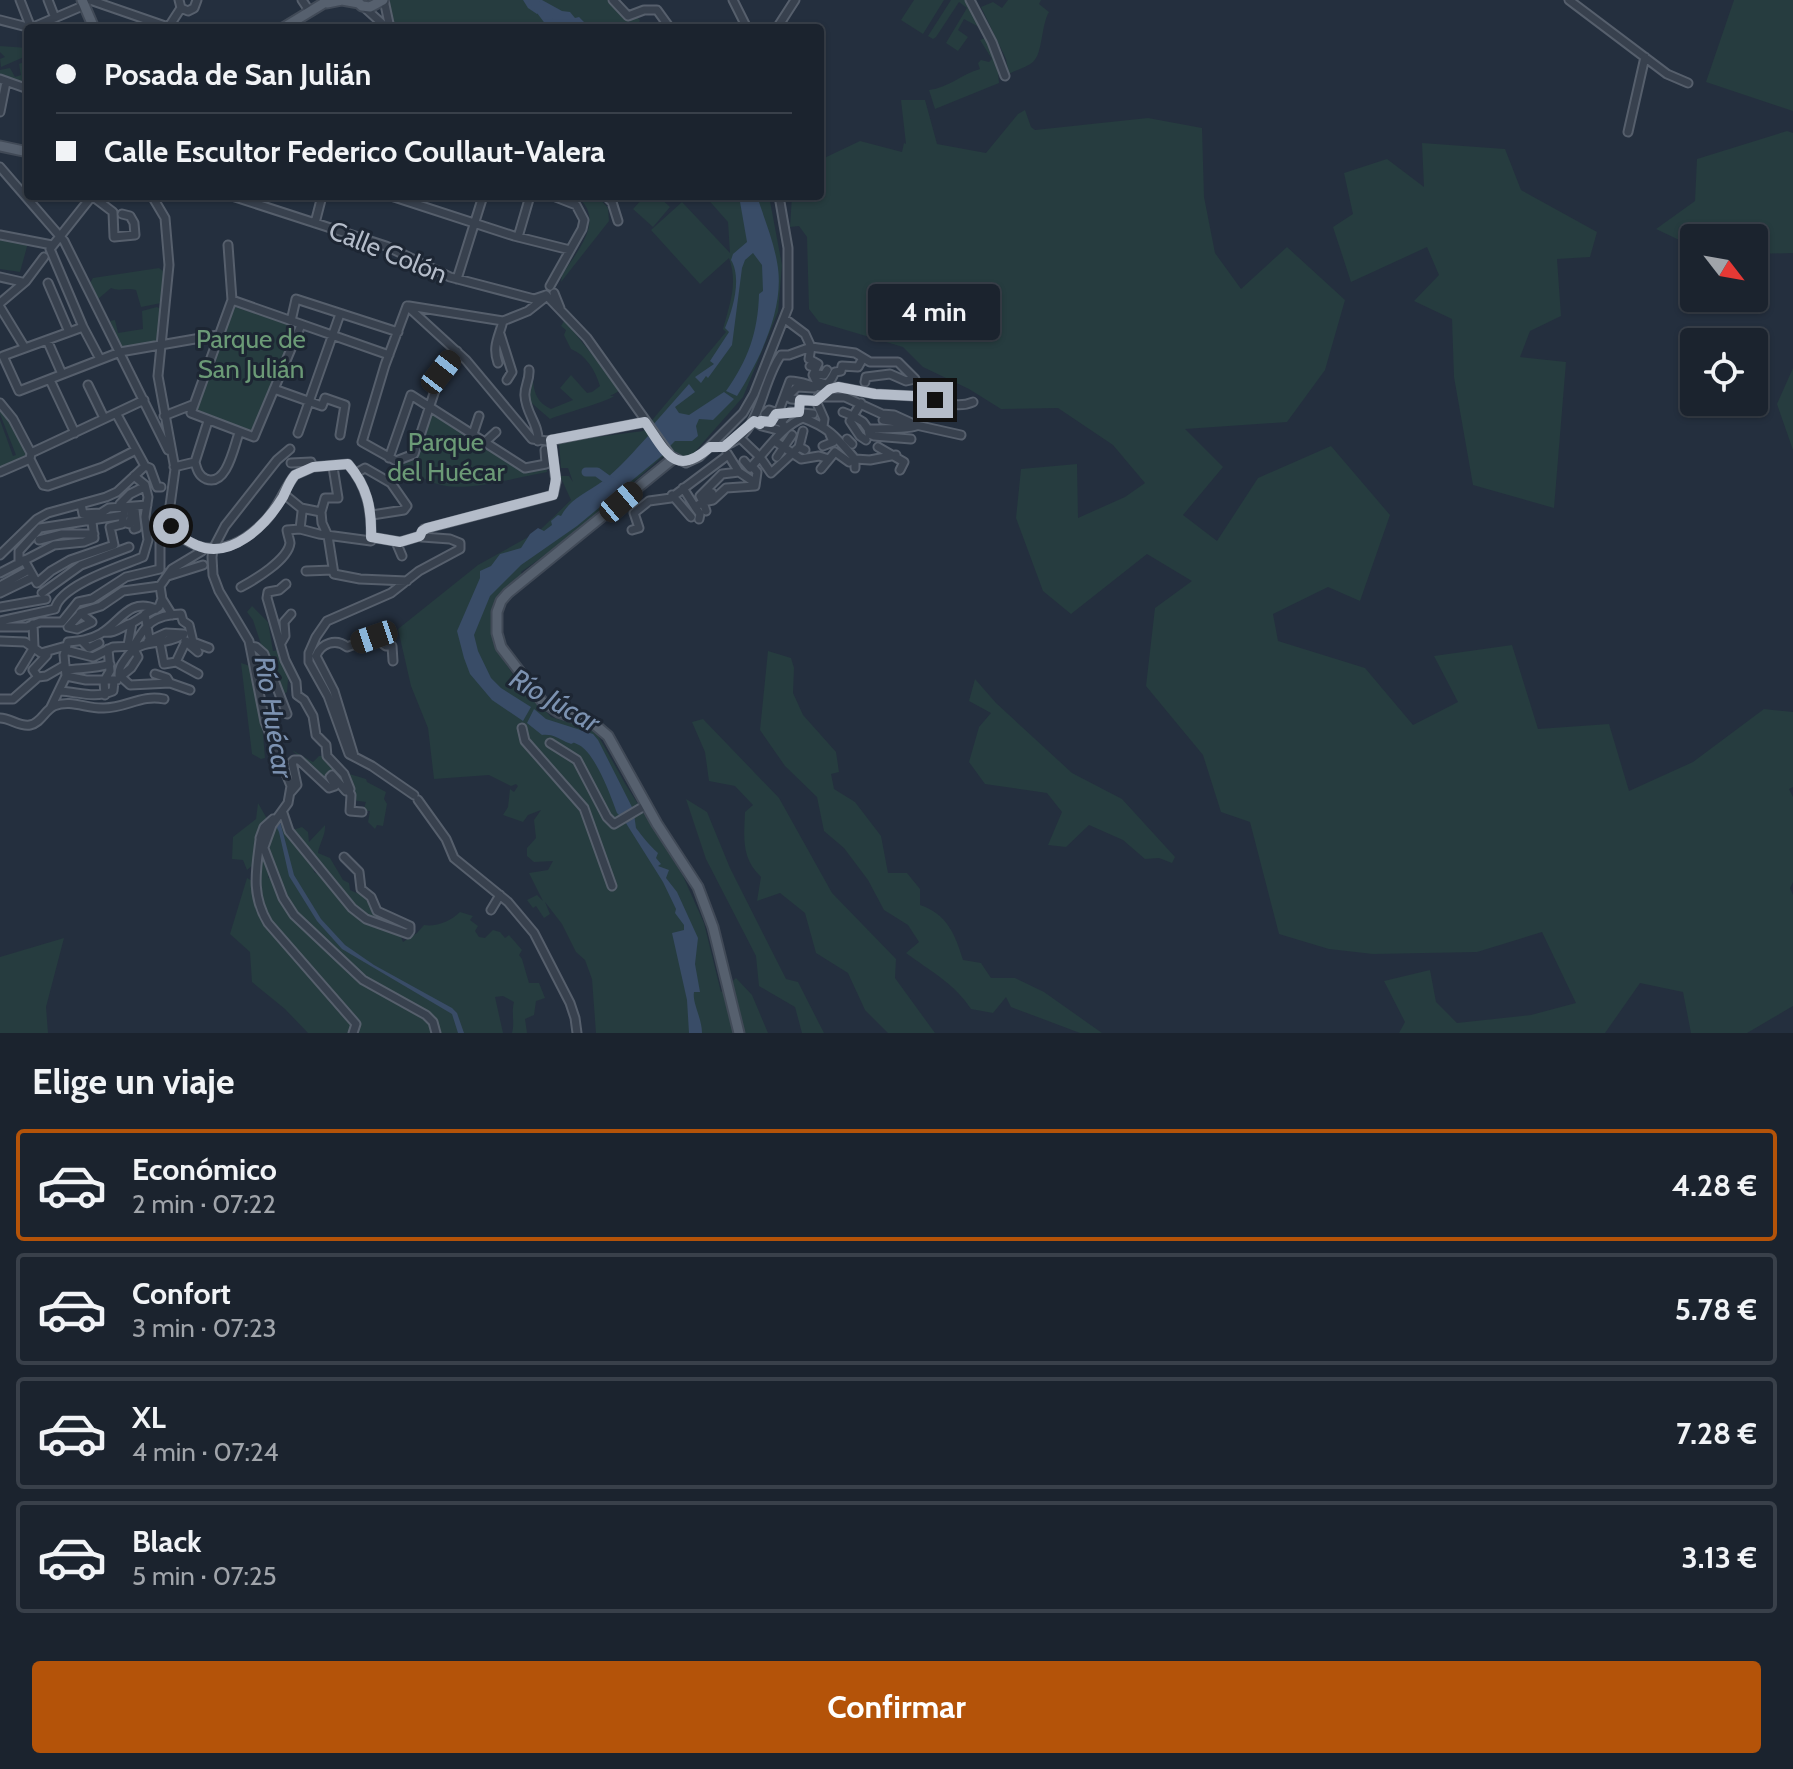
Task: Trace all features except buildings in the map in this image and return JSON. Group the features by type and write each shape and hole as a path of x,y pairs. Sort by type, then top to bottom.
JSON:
{"main road":[{"path":"290,24 327,2 342,0 375,6 383,0"},
{"path":"86,2 93,24"},
{"path":"0,146 24,151"},
{"path":"672,457 505,596 497,612 498,641 542,701 558,712 594,724 608,736 642,807 691,874 705,904 739,1033"}],"street":[{"path":"20,0 29,24"},
{"path":"48,0 55,18"},
{"path":"302,0 310,12"},
{"path":"383,0 388,24"},
{"path":"613,0 628,16 644,10 657,10 667,24"},
{"path":"733,0 744,24"},
{"path":"780,24 795,0"},
{"path":"984,0 972,2 1005,76"},
{"path":"1569,0 1667,74 1688,83"},
{"path":"170,24 179,2 190,11 198,1"},
{"path":"41,24 86,2 155,24"},
{"path":"359,3 384,24"},
{"path":"0,20 24,26"},
{"path":"1628,132 1645,57"},
{"path":"0,112 3,80 24,88"},
{"path":"0,167 24,195"},
{"path":"28,200 59,236 153,416 174,467"},
{"path":"51,247 89,200"},
{"path":"97,200 113,212 114,237 135,235 130,216 122,214"},
{"path":"152,200 165,218 169,265 158,376 174,467 169,513 171,528 206,549 230,548 265,522 295,475 313,467 348,464 365,489 372,515 371,539"},
{"name":"Calle Colón","path":"244,200 394,249 457,279 534,299 549,293"},
{"path":"315,223 321,200"},
{"path":"403,200 518,237 570,250"},
{"path":"457,279 482,200"},
{"path":"518,237 529,200"},
{"path":"407,306 503,321 528,311 549,293 582,229 583,215 573,203 564,200"},
{"path":"610,200 618,221"},
{"path":"549,293 593,346 672,457 689,462 710,447 749,405 785,319 789,294 789,252 780,200"},
{"path":"0,235 51,247"},
{"path":"228,245 232,300 191,413 254,437 301,325"},
{"path":"51,247 83,327 100,359"},
{"path":"25,348 1,302 44,257"},
{"path":"0,277 22,282"},
{"path":"48,283 69,332"},
{"path":"53,293 67,286"},
{"path":"291,321 296,299 398,332"},
{"path":"232,300 389,355"},
{"path":"407,306 457,351 526,434 538,441 549,446 647,425"},
{"path":"407,306 362,442 396,461 414,454 441,372 457,351"},
{"path":"298,433 340,314"},
{"path":"785,319 805,334 811,347 809,359 818,368 816,381 868,393 914,396 924,392 935,400 962,405 973,402"},
{"path":"498,363 495,342 503,321"},
{"path":"83,327 3,356 19,391 120,352 218,335"},
{"path":"500,334 512,372 507,380"},
{"path":"47,340 62,374"},
{"path":"773,439 760,421 769,374 781,355 800,353 811,347 855,353 880,364 898,362 915,379 906,381 890,374 883,379 866,377 865,382"},
{"path":"125,361 127,354 134,349"},
{"path":"818,396 831,385 835,372 841,371 842,366 858,367 863,358"},
{"path":"880,364 883,379"},
{"path":"529,370 524,394 528,414 538,428 538,441"},
{"path":"50,380 75,433"},
{"path":"856,383 857,387 868,393"},
{"path":"88,385 104,418"},
{"path":"752,466 773,439 788,397 797,387 818,396"},
{"path":"274,389 308,403 322,406 325,398 345,405 340,435"},
{"path":"389,458 411,395 525,468 546,464 549,446"},
{"path":"818,396 825,427 833,442 823,446"},
{"path":"788,397 800,400 818,396 845,397 912,424"},
{"path":"0,472 144,400"},
{"path":"800,400 802,414"},
{"path":"0,403 13,419 43,485 103,467 136,450"},
{"path":"861,403 850,421 860,436 899,427 910,429 912,424"},
{"path":"153,416 192,405"},
{"path":"760,421 778,422 790,412 813,414"},
{"path":"843,412 863,422 878,447 904,462 900,470"},
{"path":"116,413 145,466 150,468 157,487 161,487"},
{"path":"632,530 639,528 634,513 637,507 649,501 671,498 726,451 738,436 760,421 778,422 802,414 847,442 858,461"},
{"path":"473,434 479,416"},
{"path":"883,420 961,435"},
{"path":"208,421 195,462 198,472 206,479 220,477 226,470 239,433"},
{"path":"895,437 899,427"},
{"path":"847,442 857,430"},
{"path":"738,436 760,457 771,473 795,451 803,431"},
{"path":"868,434 911,439"},
{"path":"489,444 498,435"},
{"path":"878,447 883,436"},
{"path":"773,439 789,440"},
{"path":"789,440 801,459 819,456 829,459"},
{"path":"789,440 795,451"},
{"path":"420,536 427,528 552,496 556,484 549,446"},
{"path":"710,447 726,451"},
{"path":"163,582 172,569 206,549 277,460 290,449"},
{"path":"858,461 866,450"},
{"path":"726,451 736,472 754,484"},
{"path":"821,469 835,452 865,464 867,470"},
{"path":"858,461 896,455"},
{"path":"744,461 757,472 754,484"},
{"path":"174,467 195,462"},
{"path":"291,463 311,462 313,467"},
{"path":"110,527 126,511 130,494 139,483 145,466"},
{"path":"333,467 338,498 325,498 321,512 333,572"},
{"path":"356,473 365,468 391,483 407,506 404,510 372,515"},
{"path":"672,495 695,518 700,514 700,496 722,474 736,472"},
{"path":"0,555 37,519 48,513 139,483"},
{"path":"0,621 55,609 61,596 117,566 143,557 148,540 145,517 148,497 139,483"},
{"path":"701,507 726,488 754,484"},
{"path":"683,488 701,507"},
{"path":"701,507 712,493"},
{"path":"285,495 304,511 321,512"},
{"path":"81,504 83,514 99,525 110,527"},
{"path":"33,577 19,551 50,525 95,521 147,505"},
{"path":"83,514 101,513 109,508 126,511 137,528 134,529"},
{"path":"302,531 304,511"},
{"path":"389,513 406,515"},
{"path":"0,573 44,549 94,538 95,521"},
{"path":"0,586 51,571 70,560 114,545 110,527"},
{"path":"103,632 116,631 132,623 155,610 162,599 160,530"},
{"path":"241,587 252,582 286,551 290,542 287,530 396,542 420,536 455,540 460,545 459,551 415,574 391,593 331,620 316,637 309,660 328,696 346,749 354,758 372,766 416,797 446,839 454,858 520,914 539,940 568,1000 577,1033"},
{"path":"36,536 94,534"},
{"path":"36,536 44,549"},
{"path":"0,542 11,544"},
{"path":"396,542 402,556"},
{"path":"0,607 44,596 81,565 129,547"},
{"path":"65,624 80,613 101,606 127,590 163,582 203,564 206,549"},
{"path":"206,549 212,562 215,583 250,646 265,722 286,770 291,792"},
{"path":"92,599 126,577 160,569"},
{"path":"306,571 333,572 360,579 407,581"},
{"path":"0,593 33,577"},
{"path":"252,582 268,592 279,590 286,584"},
{"path":"268,592 264,599 270,613"},
{"path":"268,592 268,602 285,660 296,682 297,695 304,700 313,716 316,735 326,745 327,756 344,774 351,795 350,811 362,812"},
{"path":"65,624 78,602 109,599"},
{"path":"162,599 174,617 189,625 176,662"},
{"path":"0,641 25,642 39,653 47,652 103,632 134,607 145,605 155,610"},
{"path":"155,610 156,620"},
{"path":"0,627 65,624 77,629 92,622 80,613"},
{"path":"281,643 285,636 284,622 291,614"},
{"path":"145,615 148,640"},
{"path":"60,691 94,696 113,691 146,625 174,617"},
{"path":"66,670 104,681 131,668 132,623"},
{"path":"20,670 34,647 33,624"},
{"path":"66,647 93,657 108,649 132,649 166,633 187,637 209,648"},
{"path":"148,640 160,643 187,637"},
{"path":"354,758 334,691 316,656 319,648 325,643 343,643 347,647 374,637 386,646 392,646 393,661"},
{"path":"82,641 89,648 99,643"},
{"path":"160,643 164,664"},
{"path":"250,646 264,654 287,714"},
{"path":"0,718 27,726 50,708 60,691 66,670 66,647"},
{"path":"105,695 104,681 110,671 108,649"},
{"path":"38,677 33,670 47,652"},
{"path":"155,665 176,662 198,674"},
{"path":"0,699 13,699 38,677 74,667 96,669 110,664"},
{"path":"120,673 134,685 170,683 190,690"},
{"path":"155,674 167,678 170,683"},
{"path":"50,708 58,704 114,707 151,696 164,699"},
{"path":"522,728 525,741 584,808 612,886"},
{"path":"550,743 577,760 607,817 615,823 642,807"},
{"path":"349,791 340,786 332,775 330,777 335,786 329,788 299,760 292,762 297,785 281,814 264,827 260,838 255,890 259,907 268,923 353,1020 356,1024 353,1033"},
{"path":"281,814 289,831 352,908 366,919 408,934 410,926 377,911 371,897 361,889 359,872 344,857"},
{"path":"264,847 272,822"},
{"path":"260,838 283,898 297,918 363,980 426,1015 436,1033"},
{"path":"491,910 500,895"}],"green space":[{"path":"390,0 611,0 630,24 393,24 390,19"},
{"path":"914,0 944,0 923,34 901,20"},
{"path":"951,0 968,0 979,24 979,27 964,19 958,30 968,37 958,51 946,43 967,8 959,2 936,37 928,36"},
{"path":"1008,0 1041,0 1039,4 1049,12 1036,58 1031,64 1009,74 1006,59 981,7 993,2 1002,8"},
{"path":"1734,0 1793,0 1793,111 1706,82"},
{"path":"635,15 640,20 638,24 630,24 630,16"},
{"path":"985,38 997,60 999,83 935,109 929,90 980,69 978,63 981,60 989,62 992,59 980,40"},
{"path":"0,46 24,48 24,57 1,67 0,59 5,57 0,52"},
{"path":"24,62 24,83 11,78 7,81 0,76 0,70 10,68 15,77 21,75 19,64"},
{"path":"901,100 925,100 937,144 986,153 1018,114 1025,110 1035,130 1148,118 1202,128 1204,197 1215,253 1241,289 1287,247 1345,300 1325,370 1287,422 1185,429 1223,467 1183,515 1217,541 1258,478 1331,446 1390,515 1360,601 1328,587 1273,614 1278,641 1365,668 1413,725 1458,702 1434,656 1512,645 1538,729 1609,724 1629,791 1693,762 1764,709 1793,712 1793,787 1789,789 1793,797 1793,882 1790,888 1793,895 1793,1006 1747,1033 1691,1033 1683,992 1640,983 1605,1033 1399,1033 1405,1022 1384,981 1430,970 1436,1002 1457,1023 1531,1015 1576,1003 1542,932 1477,952 1373,954 1329,949 1279,934 1250,822 1221,812 1203,755 1146,686 1155,608 1192,581 1147,554 1071,614 1043,591 1016,518 1021,469 1077,464 1078,518 1125,497 1145,483 1113,445 1058,408 1001,409 969,389 923,367 903,347 819,322 809,309 807,237 799,226 790,227 792,200 824,200 824,158 860,141 902,152 906,144"},
{"path":"1787,131 1793,133 1793,253 1768,254 1768,224 1680,224 1680,240 1656,229 1695,201 1697,159"},
{"path":"1422,143 1505,149 1521,190 1597,232 1590,257 1557,259 1561,316 1530,331 1520,357 1566,362 1554,508 1473,485 1454,377 1452,319 1414,301 1439,275 1427,247 1351,282 1333,227 1353,214 1344,173 1387,159 1424,187"},
{"path":"580,200 601,200 608,208 609,221 561,282 562,275 586,235 589,215"},
{"path":"641,200 662,200 670,207 653,227 633,209"},
{"path":"709,200 770,200 782,265 778,312 743,397 693,454 682,457 675,453 662,457 576,533 521,572 522,575 496,603 494,645 515,678 551,717 595,730 683,876 704,923 721,992 736,978 752,995 768,1033 596,1033 592,979 585,960 576,952 562,924 545,902 550,914 544,918 536,906 533,908 527,900 537,895 543,901 529,873 548,870 553,861 534,862 527,856 527,848 536,838 534,820 541,810 528,815 523,822 503,815 508,807 510,789 514,792 518,786 511,786 489,775 434,779 428,728 411,686 398,629 478,565 539,531 571,500 560,476 569,476 573,482 568,468 561,468 559,442 643,431 726,332 723,329 733,285 729,258 700,284 651,230 682,202 730,253 728,222"},
{"path":"0,238 28,243 20,272 0,269"},
{"path":"159,268 163,271 161,303 141,307 136,290 130,289 111,288 98,299 90,283 93,278"},
{"name":"Parque de San Julián","path":"235,307 291,325 296,333 252,435 194,411"},
{"path":"160,309 158,344 124,350 110,321 115,320 118,333 143,329 142,311"},
{"path":"560,315 621,390 603,401 550,419 527,399 529,383 533,380 538,398 551,409 573,400 560,388 571,375 587,393 600,386 589,364 571,349 564,335 566,330 561,326 564,321"},
{"path":"1793,368 1793,450 1777,404"},
{"path":"0,407 13,419 29,453 27,458 0,468 0,420 13,456 16,455"},
{"name":"Parque del Huécar","path":"431,413 524,470 546,466 547,472 453,487 429,481 396,464 417,455"},
{"path":"252,606 268,622 273,651 279,650 289,668 287,692 281,696 257,646 261,644 247,612"},
{"path":"768,651 791,658 794,668 793,693 803,715 836,752 839,772 831,774 834,789 855,802 881,836 888,873 907,873 920,889 920,905 937,914 949,926 963,960 981,963 991,978 1015,978 1044,992 1102,1033 1080,1033 1011,1007 1006,997 993,1013 971,1009 949,985 906,953 919,942 908,925 884,910 868,880 844,848 824,831 817,797 785,766 760,730"},
{"path":"241,663 250,666 265,722 262,723 265,758 261,759 252,754"},
{"path":"975,679 996,703 1072,773 1122,799 1175,857 1172,863 1159,858 1145,859 1123,840 1089,825 1066,847 1048,845 1062,812 1047,793 985,784 969,762 979,727 991,713 969,701"},
{"path":"703,719 779,798 832,893 896,959 895,978 935,1033 888,1033 865,1010 848,973 816,953 805,913 780,893 757,901 761,877 750,862 744,839 745,812 753,805 735,786 709,781 705,752 692,722"},
{"path":"292,750 313,762 324,756 346,773 366,779 386,792 383,826 377,825 375,829 368,822 370,811 363,811 366,802 352,800 335,775 327,773 333,784 328,785"},
{"path":"686,799 707,812 730,868 786,979 798,982 824,1033 802,1033 795,1007 759,986 756,956 706,859"},
{"path":"258,803 270,824 256,862 247,870 243,860 232,859 233,837 256,819"},
{"path":"283,824 312,863 314,872 329,882 358,917 399,933 403,942 424,925 443,923 460,912 473,916 470,920 478,926 475,931 479,937 485,938 493,930 505,938 509,935 522,950 519,955 529,983 539,983 545,998 536,1001 534,1015 525,1019 527,1033 512,1033 514,1002 503,996 495,997 503,1033 308,1033 252,982 250,952 230,934 247,878 258,884 262,849 270,871 268,878 275,877 269,844 272,831"},
{"path":"325,825 318,853 330,858 343,880 349,883 350,890 359,894 361,889 383,916 380,923 357,907 293,830 302,827 308,832 309,842"},
{"path":"64,938 46,1007 48,1033 0,1033 0,957"}],"water":[{"path":"523,0 542,0 570,12 586,24 551,24 543,9 537,14"},
{"path":"740,200 758,200 777,262 778,297 762,349 737,396 726,391 750,345 757,321 759,294 763,291 762,265 753,253 742,268 732,345 708,378 706,376 701,383 695,377 714,364 710,361 729,332 725,328 736,284 731,260 733,254 747,242"},
{"path":"689,384 695,392 675,407 679,413 689,415 724,392 734,399 713,420 699,419 696,426 698,436 692,441 675,441 670,446 652,426"},
{"path":"648,436 664,454 577,526 521,565 490,596 474,635 478,651 491,678 531,707 523,721 492,700 470,674 464,658 457,631 480,578 480,571 491,566 500,554 521,548 538,528 544,531 552,525 551,521 609,476"},
{"path":"534,709 546,719 593,734 633,809 621,817 617,813 602,776 591,757 579,745 542,735 527,723"},
{"path":"634,814 636,828 658,853 656,858 661,864 658,866 669,870 666,878 677,892 698,938 695,964 700,992 694,992 694,996 702,1033 689,1033 687,1000 672,933 684,930 684,925 675,913 663,882 624,820"},
{"path":"280,821 294,875 321,919 345,945 374,965 452,1008 464,1033 458,1033 452,1014 342,949 317,921 289,876 275,824"}],"waterway":[{"name":"Río Júcar","path":"533,0 551,24"},
{"name":"Río Huécar","path":"586,472 597,472 615,485"}],"route":[{"path":"171,526 177,534 202,547 230,548 265,522 295,475 313,467 348,464 365,489 372,515 371,537 404,542 420,536 427,528 553,495 556,479 551,440 645,422 674,458 688,463 710,447 724,447 754,421 760,424 761,421 771,422 776,414 799,412 800,400 816,401 830,389 838,387 866,393 914,396 924,392 935,400"}]}
